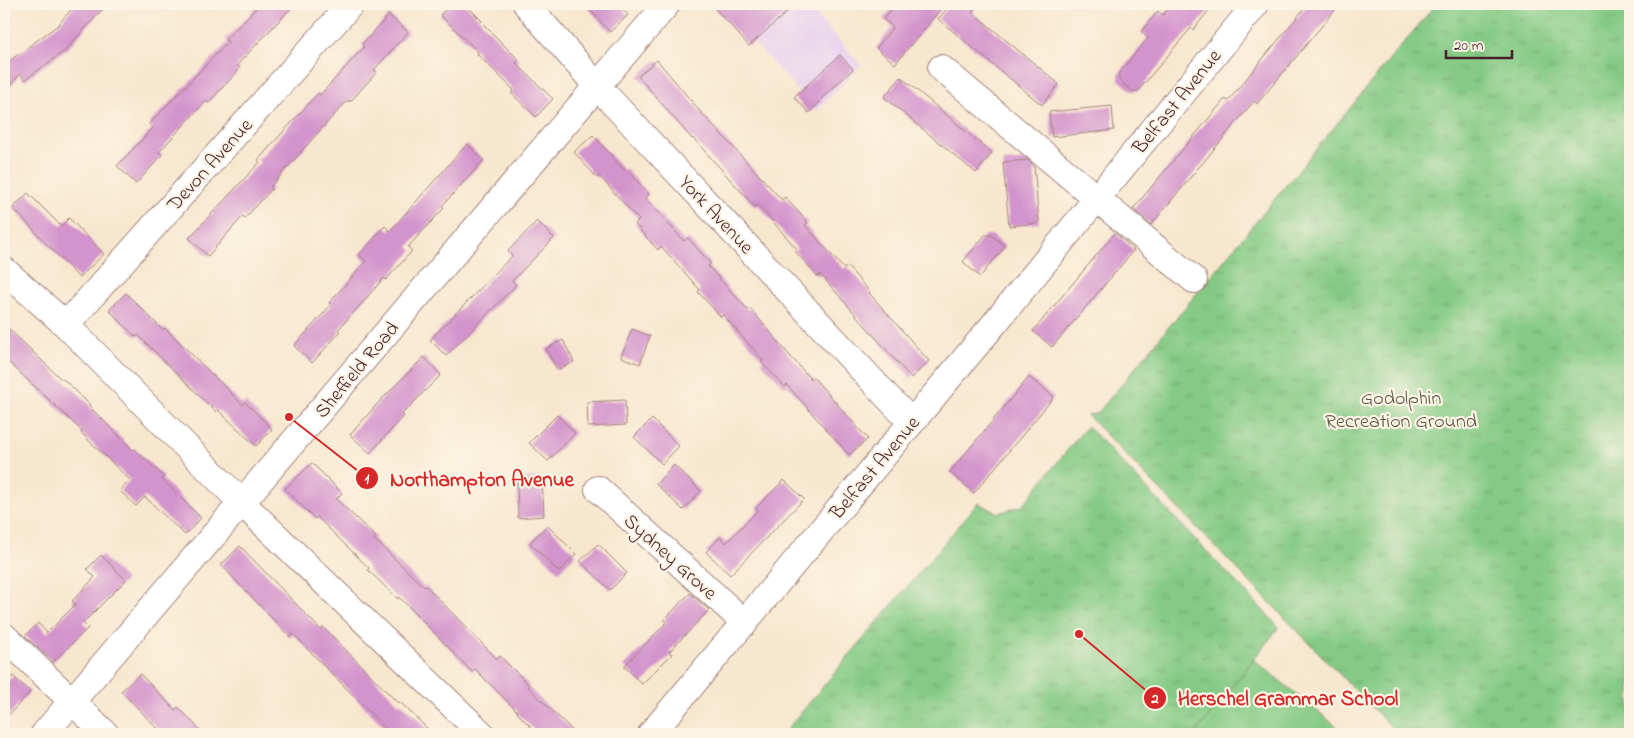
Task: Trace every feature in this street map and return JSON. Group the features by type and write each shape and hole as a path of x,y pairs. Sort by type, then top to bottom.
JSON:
{"street":[{"name":"Devon Avenue","path":"66,325 351,4"},
{"name":"York Avenue","path":"526,4 597,86 911,422"},
{"name":"Sheffield Road","path":"44,734 667,4"},
{"name":"Belfast Avenue","path":"652,734 1256,4"},
{"path":"941,68 1194,280"},
{"path":"4,270 66,325 242,503 482,734"},
{"name":"Sydney Grove","path":"598,489 745,623"},
{"path":"4,636 106,734"}],"shaded area":[{"path":"718,4 806,4 861,65 817,111"}],"green space":[{"name":"Godolphin Recreation Ground","path":"1436,4 1630,4 1630,734 1398,734 1087,415 1097,414"},
{"path":"1087,426 1279,627 1195,734 783,734 978,503 998,513 1022,506"},
{"path":"1253,659 1346,734 1195,734"}],"building":[{"path":"76,4 107,4 67,49 25,80 20,74 4,94 4,65 58,25"},
{"path":"260,4 295,4 237,65 240,69 208,103 206,101 159,152 162,155 136,184 117,166 153,128 149,124 228,42 225,40"},
{"path":"451,4 465,4 519,60 516,63 553,99 536,117 511,93 514,90 440,15"},
{"path":"584,4 618,4 628,15 610,32"},
{"path":"711,4 796,4 749,46"},
{"path":"896,4 945,4 895,64 876,48 893,27 883,19"},
{"path":"951,4 979,4 972,12 1059,84 1042,105 938,19"},
{"path":"1173,4 1214,4 1193,30 1191,28 1138,91 1132,91 1119,80 1119,73 1148,38 1141,32 1158,11 1163,15"},
{"path":"1308,4 1340,4 1257,104 1254,101 1151,225 1133,209 1225,99 1228,101"},
{"path":"389,15 408,32 374,70 377,72 350,102 348,100 324,126 270,187 272,189 245,218 243,216 208,256 189,238 260,162 258,160 318,93 320,95 364,47 362,44"},
{"path":"840,55 853,69 809,113 794,97"},
{"path":"657,60 698,109 782,200 785,197 808,223 805,225 844,269 847,266 929,361 911,378 820,274 818,277 795,251 797,249 758,205 755,207 692,139 638,76"},
{"path":"901,77 992,153 976,173 884,97"},
{"path":"1112,106 1114,130 1052,137 1049,112"},
{"path":"593,135 624,170 626,169 649,194 645,198 684,241 688,238 711,264 708,266 748,310 750,308 791,357 811,379 813,377 868,439 849,455 787,385 785,387 761,362 763,360 723,315 721,317 698,292 700,290 661,246 658,250 646,237 635,224 639,220 574,152"},
{"path":"467,144 484,160 408,247 412,251 386,280 384,278 312,363 294,346 331,305 329,303 366,261 359,255 385,226 390,231"},
{"path":"1028,160 1034,166 1039,223 1009,226 1003,162"},
{"path":"28,193 61,226 69,218 104,254 79,278 13,208"},
{"path":"537,221 554,238 512,281 516,285 446,356 430,340 512,256 508,251"},
{"path":"1115,233 1134,250 1052,347 1033,331"},
{"path":"985,235 992,235 1005,246 980,277 963,262"},
{"path":"126,293 163,330 165,328 243,405 245,402 272,429 256,446 218,410 216,412 138,335 136,337 109,310"},
{"path":"4,324 77,392 133,450 135,449 164,477 162,479 201,518 185,535 145,497 136,506 120,491 130,480 81,433 82,431 4,358"},
{"path":"632,329 650,336 640,364 621,357"},
{"path":"563,340 574,362 557,370 546,349"},
{"path":"424,357 441,375 402,414 404,416 370,453 350,435 379,402"},
{"path":"1029,377 1054,397 974,493 950,472"},
{"path":"625,400 626,425 588,427 587,402"},
{"path":"557,415 575,433 548,461 529,443"},
{"path":"652,419 679,446 662,464 634,437"},
{"path":"312,463 342,493 336,499 376,537 374,539 424,587 426,586 497,659 500,656 529,685 528,687 576,734 538,734 475,669 472,672 399,597 398,599 317,517 315,519 285,489"},
{"path":"674,465 701,491 683,510 656,484"},
{"path":"542,477 544,516 518,518 517,479"},
{"path":"784,480 804,499 730,575 706,552 720,537 726,543 758,510 756,508"},
{"path":"547,525 576,554 559,572 530,543"},
{"path":"598,544 627,573 610,590 580,561"},
{"path":"240,546 321,630 323,627 399,704 400,702 433,734 391,734 293,634 290,637 221,565"},
{"path":"101,555 126,580 83,623 88,628 53,662 25,636 38,623 47,633 76,604 72,601 95,577 87,569"},
{"path":"690,593 709,610 669,652 672,654 642,684 624,666 667,622 664,620"},
{"path":"140,674 175,710 178,707 204,734 163,734 121,691"},
{"path":"13,676 30,692 4,720 4,685"}],"place":[{"name":"Northampton Avenue","path":"289,417"},
{"name":"Herschel Grammar School","path":"1079,634"}]}
